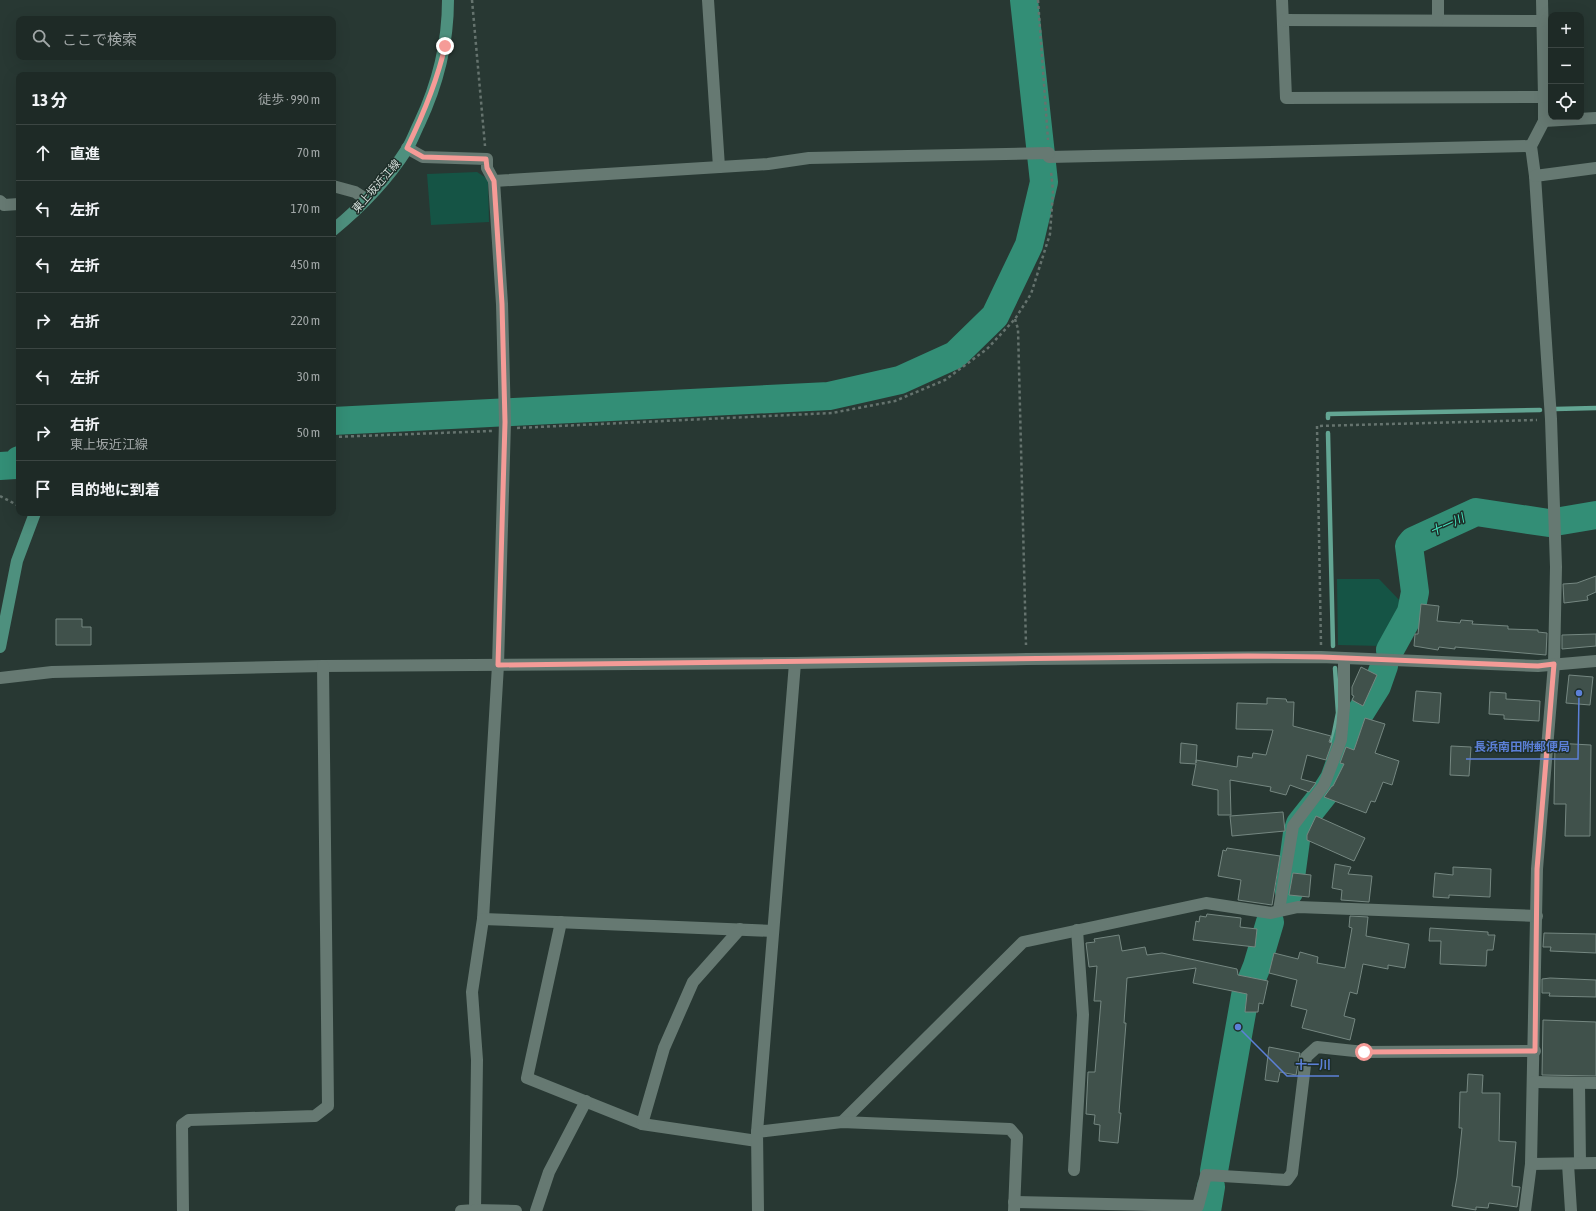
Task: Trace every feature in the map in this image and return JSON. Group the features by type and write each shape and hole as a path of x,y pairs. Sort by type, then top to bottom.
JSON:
{"main road":[{"name":"東上坂近江線","path":"336,227 366,199 407,148 425,112 439,73 445,46 448,0"},
{"path":"0,647 17,561 34,516"}],"street":[{"path":"708,0 719,167"},
{"path":"1282,0 1286,98 1544,97"},
{"path":"1438,0 1438,20"},
{"path":"1525,1211 1531,1164 1534,1082 1537,869 1554,664 1556,567 1551,419 1535,176 1531,146 1544,121 1542,0"},
{"path":"1283,20 1542,21"},
{"path":"1544,121 1596,118"},
{"path":"494,181 768,164 809,158 1531,146"},
{"path":"407,148 423,157 486,159 487,168 494,181 502,304 504,426 498,665 484,919 472,992 477,1060 475,1210"},
{"path":"1535,176 1596,168"},
{"path":"336,187 355,192 366,199"},
{"path":"0,201 4,205 16,204"},
{"path":"0,678 52,672 323,666 794,663 1027,658 1321,657 1538,666 1596,660"},
{"path":"1279,910 1292,826 1324,785 1340,740 1344,707 1344,658"},
{"path":"758,1211 757,1136 794,663"},
{"path":"183,1211 182,1125 190,1120 314,1116 328,1106 323,666"},
{"path":"842,1122 1023,942 1206,904 1271,913 1298,907 1537,916"},
{"path":"484,919 773,931"},
{"path":"561,922 527,1078 642,1124 757,1136 842,1122 1010,1129 1017,1137 1014,1207 1198,1206 1206,1175 1287,1180 1292,1173 1306,1057 1317,1047 1364,1052 1535,1051"},
{"path":"642,1124 664,1048 693,982 740,929"},
{"path":"1074,1170 1083,1015 1078,930"},
{"path":"1534,1082 1596,1083"},
{"path":"1571,1211 1579,1083"},
{"path":"536,1211 549,1172 586,1101"},
{"path":"1531,1164 1596,1163"},
{"path":"461,1211 516,1211"}],"path":[{"path":"472,0 486,159"},
{"path":"336,438 490,431 504,426 832,413 895,401 945,380 987,349 1015,318 1031,294 1050,234 1053,191 1048,154 1038,0"},
{"path":"1015,318 1018,330 1027,658"},
{"path":"1321,657 1317,426 1551,419"},
{"path":"0,496 16,504"}],"green space":[{"path":"477,172 488,179 489,222 431,225 427,174"},
{"path":"1337,579 1379,579 1404,605 1383,646 1338,645"}],"building":[{"path":"1596,576 1596,592 1587,596 1588,600 1564,603 1563,584 1577,583"},
{"path":"1421,604 1439,606 1437,621 1460,623 1461,620 1473,621 1472,624 1508,626 1508,629 1538,630 1538,632 1547,633 1546,655 1455,647 1455,649 1439,647 1438,650 1414,646 1415,634 1418,634"},
{"path":"56,619 82,619 82,627 91,627 91,645 56,645"},
{"path":"1596,634 1596,646 1562,649 1562,635"},
{"path":"1361,667 1377,675 1363,706 1352,700 1354,696 1352,695 1352,687"},
{"path":"1569,675 1593,677 1590,705 1566,703"},
{"path":"1416,691 1441,693 1439,723 1413,721"},
{"path":"1490,692 1506,693 1506,699 1540,701 1539,721 1504,719 1504,715 1489,714"},
{"path":"1267,698 1286,699 1287,702 1294,702 1293,726 1331,736 1329,742 1332,743 1326,760 1307,755 1301,779 1316,783 1309,792 1290,785 1286,795 1270,791 1271,787 1230,780 1231,815 1218,815 1218,790 1192,785 1196,764 1180,763 1181,743 1197,745 1196,760 1237,767 1238,756 1252,758 1253,753 1266,755 1273,730 1236,729 1237,703 1267,704"},
{"path":"1365,718 1385,724 1375,753 1399,761 1392,785 1383,782 1375,802 1371,801 1366,813 1324,797 1333,786 1344,764 1340,763 1346,747 1354,750"},
{"path":"1555,743 1591,745 1590,836 1565,836 1566,804 1554,804"},
{"path":"1451,746 1471,747 1469,776 1450,775"},
{"path":"1283,812 1285,831 1232,836 1230,816"},
{"path":"1316,816 1365,838 1354,861 1307,840 1307,835"},
{"path":"1227,848 1280,856 1272,905 1238,900 1241,880 1218,876 1223,850 1226,851"},
{"path":"1335,864 1351,867 1348,874 1372,876 1369,902 1341,900 1342,890 1332,888"},
{"path":"1453,867 1491,869 1490,897 1449,895 1449,898 1433,897 1435,873 1453,875"},
{"path":"1293,873 1311,875 1309,897 1289,895"},
{"path":"1207,914 1241,918 1240,927 1257,929 1255,947 1193,940 1196,921 1199,922 1200,916 1206,917"},
{"path":"1350,916 1368,917 1366,936 1409,944 1405,968 1388,965 1388,969 1363,964 1357,994 1350,992 1344,1016 1355,1019 1350,1040 1302,1028 1307,1010 1291,1006 1297,980 1269,973 1274,953 1298,959 1300,952 1318,957 1317,963 1345,968 1352,928 1349,927"},
{"path":"1430,928 1488,932 1488,935 1495,935 1493,950 1487,950 1486,966 1440,964 1441,941 1429,941"},
{"path":"1544,933 1596,934 1596,953 1550,951 1551,947 1543,947"},
{"path":"1119,935 1122,951 1145,947 1147,955 1162,953 1237,969 1238,975 1268,981 1263,1004 1259,1003 1258,1012 1245,1012 1247,994 1193,983 1196,968 1127,978 1124,1023 1126,1023 1118,1143 1099,1141 1100,1125 1094,1124 1095,1115 1086,1114 1088,1072 1095,1072 1101,1001 1094,1001 1097,966 1089,967 1086,943 1095,942 1094,939"},
{"path":"1542,979 1596,980 1596,997 1549,996 1550,993 1542,993"},
{"path":"1543,1020 1596,1022 1596,1076 1542,1075"},
{"path":"1269,1047 1300,1053 1296,1075 1280,1072 1278,1082 1265,1080"},
{"path":"1468,1074 1483,1075 1482,1093 1500,1093 1499,1141 1516,1142 1512,1186 1520,1187 1517,1207 1489,1203 1488,1208 1476,1207 1476,1210 1452,1206 1457,1177 1462,1128 1459,1128 1460,1092 1467,1092"}],"waterway":[{"path":"336,421 829,396 900,380 955,355 995,316 1029,245 1044,182 1024,0"},
{"path":"1555,409 1596,408"},
{"path":"1328,418 1328,414 1540,410"},
{"path":"1328,433 1333,646"},
{"path":"0,466 16,465"},
{"name":"十一川","path":"1390,650 1411,612 1415,592 1409,546 1413,541 1476,512 1549,523 1596,515"},
{"name":"十一川","path":"1289,892 1297,833 1300,824 1334,779 1350,729 1377,686 1384,666"},
{"path":"1331,748 1338,713 1335,668"},
{"name":"十一川","path":"1214,1171 1245,996 1257,966 1270,922"},
{"name":"十一川","path":"1207,1211 1211,1187"}],"place":[{"name":"長浜南田附郵便局","path":"1579,693"},
{"name":"十一川","path":"1238,1027"}],"route":[{"path":"445,46 439,73 425,112 407,148 423,157 486,159 487,168 494,181 502,304 505,422 498,665 794,663 1027,658 1248,656 1321,657 1443,664 1538,666 1554,664 1537,869 1535,1051 1455,1050 1364,1052"}]}
